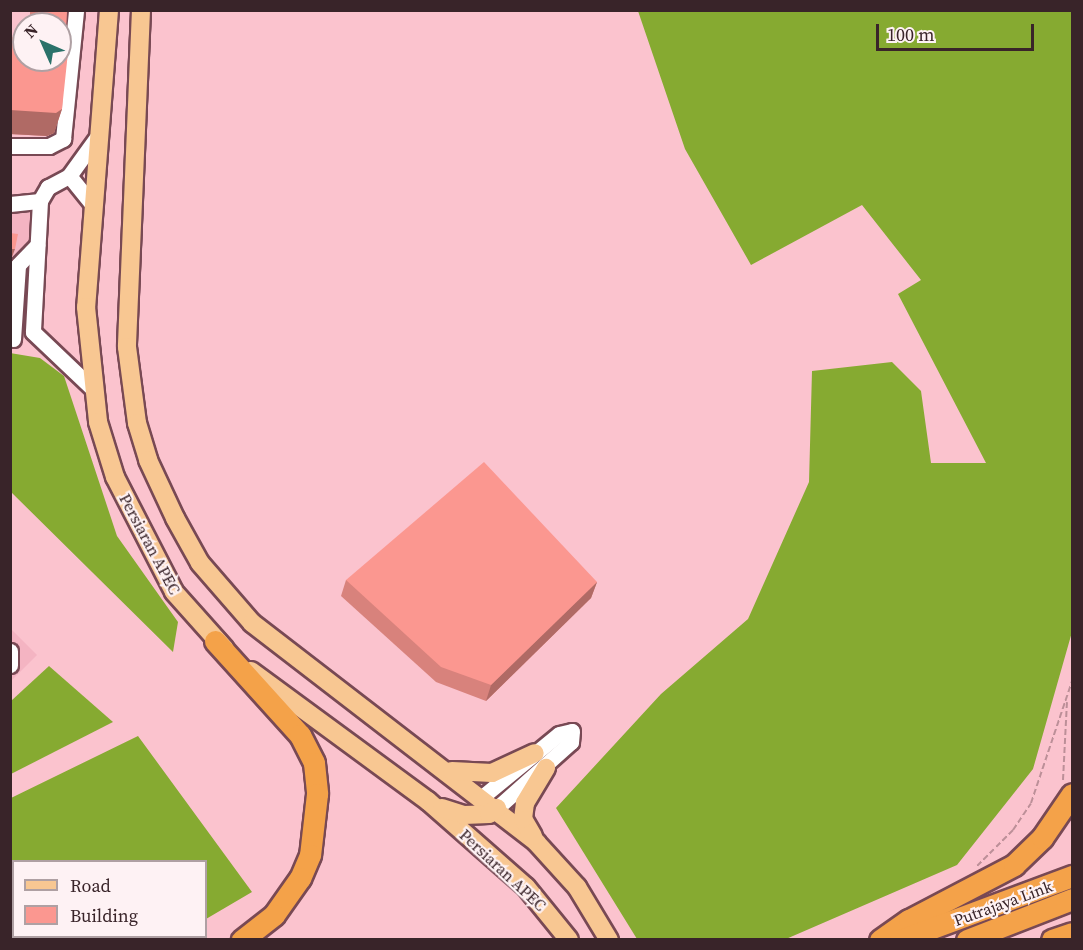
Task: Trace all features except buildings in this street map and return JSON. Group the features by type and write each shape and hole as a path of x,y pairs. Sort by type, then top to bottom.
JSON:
{"highway":[{"path":"215,641 300,735 314,763 317,794 312,845 300,878 274,915 242,939"},
{"path":"880,939 909,920 978,887 1014,865 1042,838 1068,787"},
{"path":"909,920 1009,878 1072,815"},
{"name":"Putrajaya Link","path":"900,939 1072,876"},
{"name":"Putrajaya Link","path":"967,939 1072,899"},
{"path":"1052,939 1072,933"}],"main road":[{"name":"Persiaran APEC","path":"109,10 92,204 86,307 94,390 105,449 130,509 174,592 215,641 428,801 541,903 569,939"},
{"name":"Persiaran APEC","path":"141,10 127,348 137,423 148,460 200,563 252,623 447,770 486,807 536,842 577,887 609,939"},
{"path":"447,770 481,776 535,753"},
{"path":"536,842 523,819 525,803 546,768"},
{"path":"428,801 454,814 486,807 481,836 496,860"}],"street":[{"path":"10,146 49,146 63,139 76,10"},
{"path":"94,390 37,338 32,325 40,201 48,187 69,176 98,137"},
{"path":"69,176 92,204"},
{"path":"10,204 40,201"},
{"path":"37,245 17,267 12,339 37,338"},
{"path":"10,651 10,665"},
{"path":"572,731 571,742 546,768 486,807 535,753 559,734 572,731"}],"path":[{"path":"968,873 1013,830 1031,803 1072,681"},
{"path":"1068,698 1068,787"}],"shaded area":[{"path":"36,205 30,335 11,335 11,208"},
{"path":"11,629 37,655 11,681"}],"green space":[{"path":"638,11 1072,11 1072,632 1033,769 957,865 786,939 637,939 556,808 661,694 748,619 809,482 812,371 892,362 921,391 931,463 986,463 898,294 921,280 862,205 751,265 685,149"},
{"path":"10,353 40,358 64,376 117,536 178,622 173,652 11,492"},
{"path":"49,666 113,722 11,774 11,701"},
{"path":"138,736 252,892 207,918 207,860 12,860 11,929 11,798"},
{"path":"77,938 150,938 144,940"}]}
